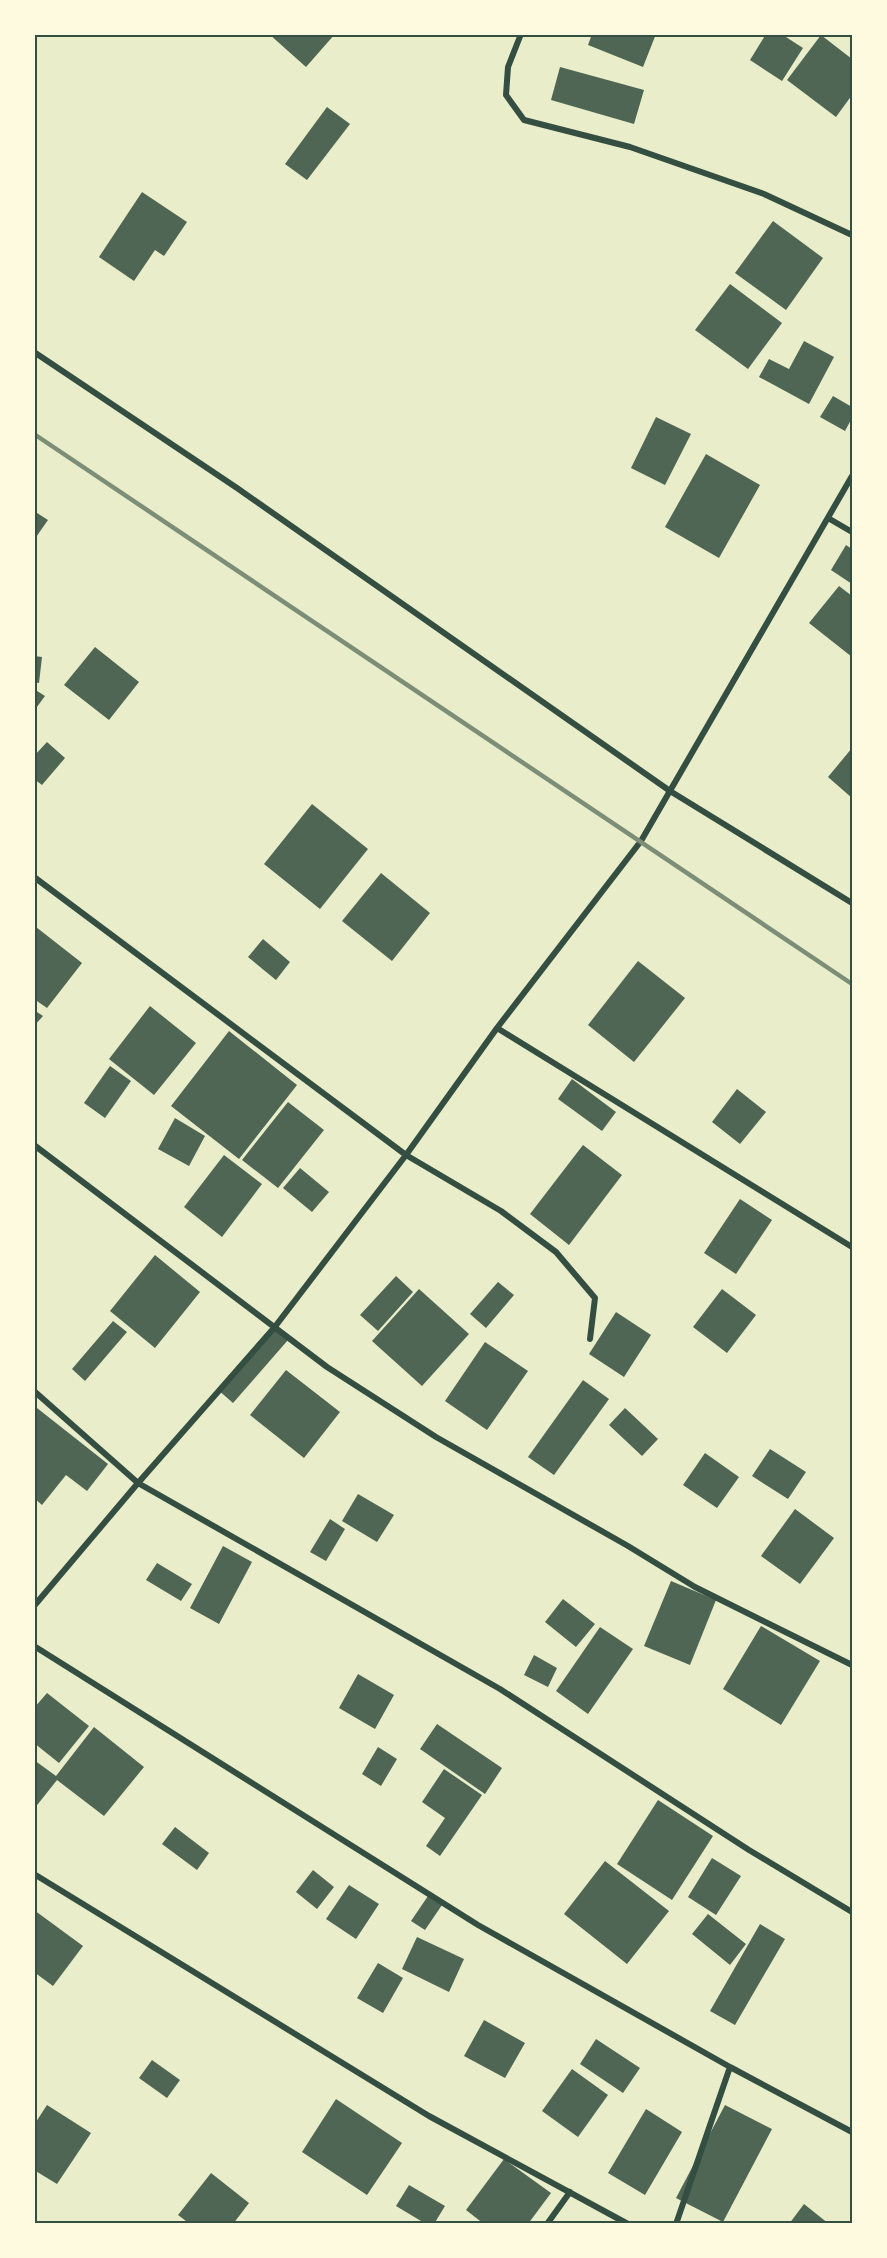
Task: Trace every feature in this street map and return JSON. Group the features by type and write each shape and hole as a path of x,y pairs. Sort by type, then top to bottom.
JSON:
{"street":[{"path":"521,34 508,67 506,95 524,120 630,147 764,194 852,236"},
{"path":"34,352 237,488 670,791 852,903"},
{"path":"34,1606 138,1482 274,1328 406,1155 497,1028 641,841 852,476"},
{"path":"828,518 852,532"},
{"path":"34,877 406,1155 501,1212 556,1252 595,1298 590,1339"},
{"path":"497,1028 852,1247"},
{"path":"34,1145 327,1367 436,1437 695,1587 852,1665"},
{"path":"34,1390 138,1482 500,1689 739,1843 852,1912"},
{"path":"34,1646 478,1925 730,2067 852,2132"},
{"path":"34,1874 429,2116 628,2223"},
{"path":"676,2223 730,2067"},
{"path":"547,2223 570,2192"}],"building":[{"path":"269,34 335,34 306,67"},
{"path":"592,34 656,34 643,67 588,45"},
{"path":"766,34 787,34 786,37 803,48 782,81 750,60"},
{"path":"821,35 852,59 852,95 836,117 787,80"},
{"path":"560,67 644,90 634,124 551,100"},
{"path":"327,107 350,124 307,180 285,164"},
{"path":"142,192 187,222 164,256 155,250 134,281 99,257"},
{"path":"773,221 823,258 786,310 735,273"},
{"path":"730,284 782,323 748,369 695,330"},
{"path":"804,341 834,357 809,404 759,377 769,359 789,369"},
{"path":"833,396 852,407 852,418 845,431 820,417"},
{"path":"656,417 691,434 665,485 631,468"},
{"path":"706,454 760,485 719,558 665,527"},
{"path":"34,511 48,520 34,540"},
{"path":"846,545 852,549 852,584 831,570"},
{"path":"839,586 852,596 852,657 809,623"},
{"path":"95,647 139,682 109,720 64,685"},
{"path":"34,656 42,657 39,683 34,682"},
{"path":"34,689 45,696 34,711"},
{"path":"47,742 65,758 42,785 34,779 34,756"},
{"path":"852,748 852,798 828,777"},
{"path":"312,804 368,849 320,909 264,864"},
{"path":"381,873 430,913 392,961 342,921"},
{"path":"36,927 82,963 47,1008 34,999"},
{"path":"263,939 290,962 276,980 248,957"},
{"path":"638,961 685,998 634,1062 588,1025"},
{"path":"150,1006 196,1043 154,1095 109,1059"},
{"path":"34,1010 43,1016 34,1026"},
{"path":"229,1031 297,1085 239,1159 171,1106"},
{"path":"110,1066 131,1081 105,1118 84,1103"},
{"path":"572,1079 616,1112 602,1131 558,1099"},
{"path":"737,1089 766,1112 740,1144 712,1122"},
{"path":"288,1102 324,1130 278,1188 242,1160"},
{"path":"175,1118 205,1136 189,1166 158,1149"},
{"path":"583,1145 622,1175 569,1245 530,1214"},
{"path":"224,1155 262,1184 222,1237 184,1207"},
{"path":"300,1168 329,1192 312,1212 283,1188"},
{"path":"740,1199 772,1220 736,1274 704,1253"},
{"path":"155,1255 200,1292 155,1348 110,1311"},
{"path":"396,1276 413,1292 378,1331 360,1315"},
{"path":"498,1282 514,1295 486,1328 470,1314"},
{"path":"419,1289 469,1334 422,1386 372,1341"},
{"path":"722,1289 756,1315 727,1353 693,1327"},
{"path":"616,1312 651,1335 624,1377 589,1354"},
{"path":"113,1321 127,1332 85,1381 72,1369"},
{"path":"272,1326 288,1340 233,1403 217,1389"},
{"path":"485,1342 528,1371 487,1430 445,1401"},
{"path":"286,1370 340,1412 304,1458 250,1415"},
{"path":"583,1380 609,1399 554,1475 528,1457"},
{"path":"37,1408 108,1464 87,1491 66,1475 42,1505 34,1498 34,1411"},
{"path":"625,1408 658,1439 642,1456 609,1425"},
{"path":"770,1449 806,1472 788,1499 752,1476"},
{"path":"705,1453 739,1477 717,1508 683,1485"},
{"path":"358,1494 394,1515 377,1542 342,1521"},
{"path":"795,1509 834,1538 800,1584 761,1556"},
{"path":"330,1519 345,1529 326,1561 310,1552"},
{"path":"223,1546 252,1562 219,1624 190,1608"},
{"path":"157,1563 192,1584 181,1601 146,1580"},
{"path":"671,1581 716,1600 690,1665 644,1646"},
{"path":"563,1599 595,1624 576,1647 545,1622"},
{"path":"761,1626 820,1661 781,1725 723,1689"},
{"path":"600,1627 633,1649 588,1714 556,1691"},
{"path":"534,1655 557,1668 548,1687 524,1675"},
{"path":"358,1674 394,1695 375,1729 339,1708"},
{"path":"47,1693 89,1726 59,1763 34,1743 34,1708"},
{"path":"437,1724 502,1768 485,1794 420,1749"},
{"path":"94,1727 144,1767 104,1816 57,1780 34,1809 34,1760 56,1776"},
{"path":"378,1747 397,1759 381,1786 362,1774"},
{"path":"444,1769 482,1795 440,1856 426,1846 445,1818 422,1802"},
{"path":"658,1800 713,1836 672,1900 617,1864"},
{"path":"175,1827 209,1853 197,1870 162,1844"},
{"path":"712,1858 741,1876 716,1915 688,1897"},
{"path":"605,1861 669,1911 627,1964 564,1914"},
{"path":"313,1870 334,1887 317,1909 296,1892"},
{"path":"349,1885 379,1904 356,1939 326,1919"},
{"path":"428,1896 442,1905 425,1930 411,1921"},
{"path":"34,1910 83,1946 53,1986 34,1972"},
{"path":"708,1914 746,1944 730,1965 692,1934"},
{"path":"760,1924 785,1939 735,2025 710,2011"},
{"path":"417,1937 464,1959 449,1992 402,1969"},
{"path":"378,1963 403,1978 383,2013 357,1998"},
{"path":"484,2020 525,2043 505,2078 464,2056"},
{"path":"596,2039 640,2068 623,2093 580,2064"},
{"path":"152,2060 180,2080 167,2098 139,2078"},
{"path":"572,2069 608,2095 578,2137 542,2111"},
{"path":"336,2099 402,2143 367,2195 302,2152"},
{"path":"47,2105 91,2133 57,2184 34,2170 34,2125"},
{"path":"725,2105 772,2129 723,2222 676,2198"},
{"path":"646,2109 682,2132 645,2195 608,2173"},
{"path":"504,2159 551,2193 528,2224 484,2224 466,2210"},
{"path":"211,2173 249,2203 233,2224 190,2224 178,2215"},
{"path":"409,2185 445,2206 434,2224 426,2224 396,2206"},
{"path":"804,2204 829,2224 789,2224"}],"railway":[{"path":"34,434 852,984"}]}
